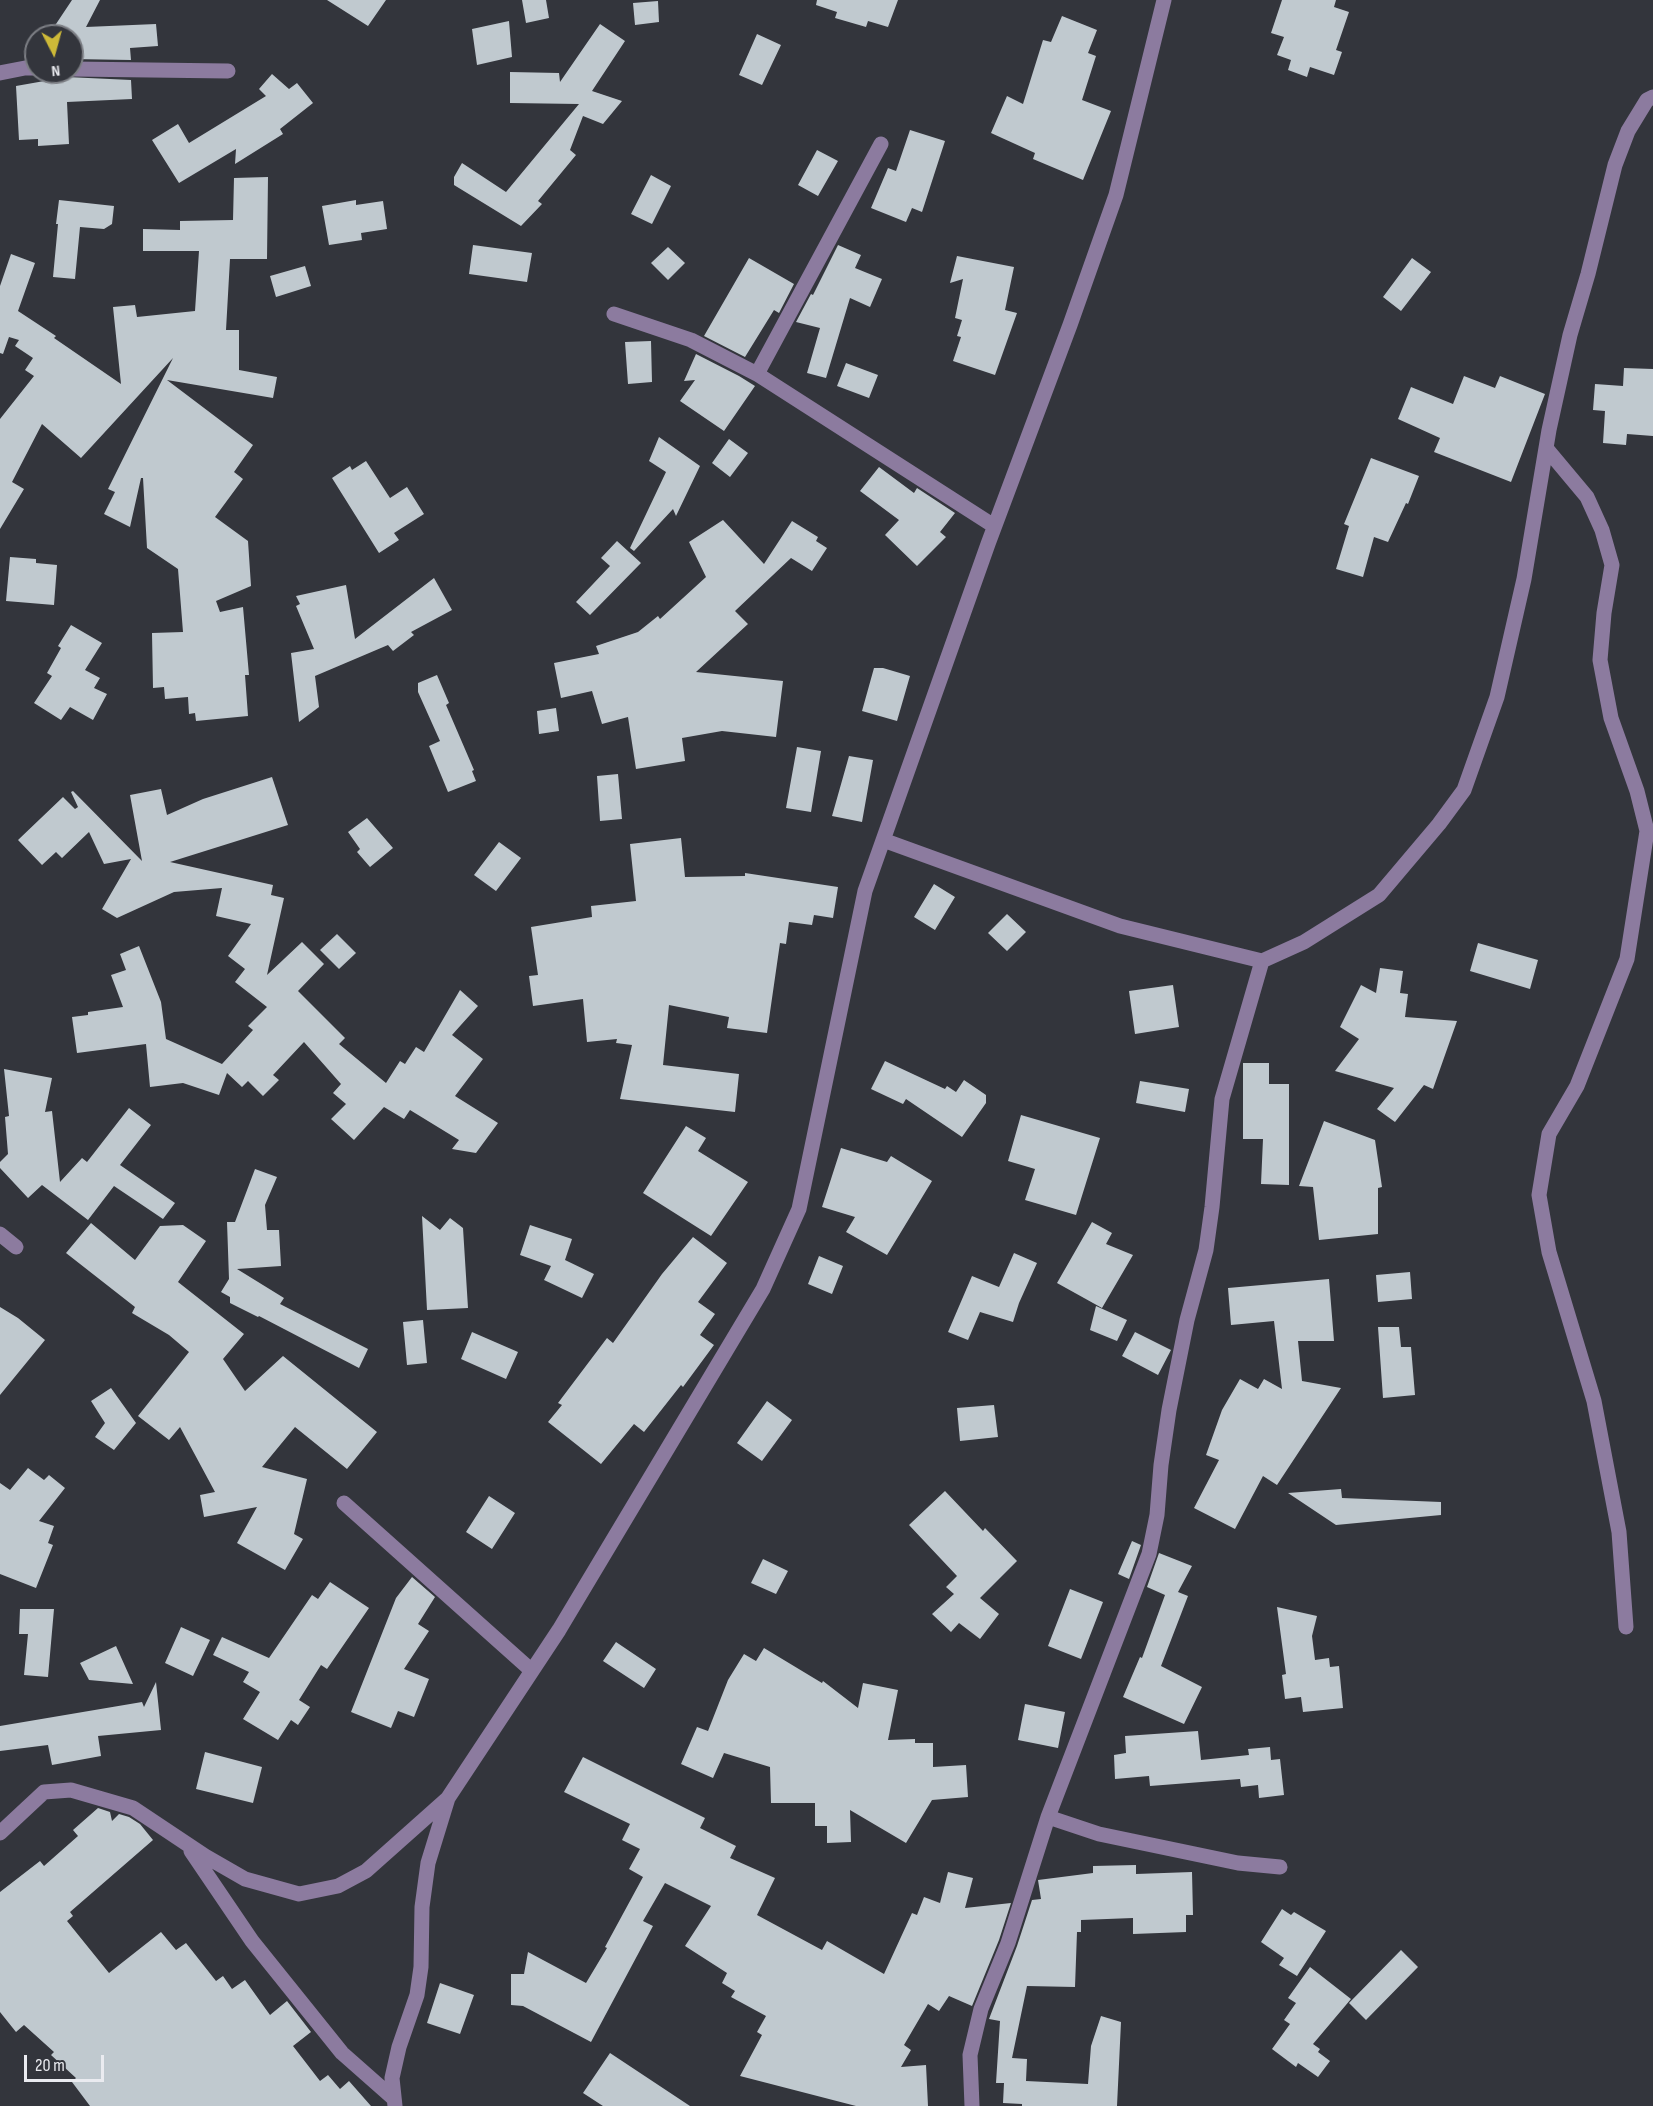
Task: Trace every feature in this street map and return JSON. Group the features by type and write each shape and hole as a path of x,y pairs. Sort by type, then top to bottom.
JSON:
{"street":[{"path":"0,1833 44,1792 71,1790 133,1808 186,1844 245,1879 299,1894 338,1886 366,1871 448,1798 560,1630 763,1288 799,1209 865,891 994,526 1070,326 1116,195 1164,0"},
{"path":"0,74 24,68"},
{"path":"84,69 228,71"},
{"path":"883,840 1120,926 1262,961 1304,942 1379,895 1439,824 1464,790 1497,697 1524,579 1546,448 1570,336 1615,165 1628,131 1647,100 1653,97"},
{"path":"757,374 881,144"},
{"path":"614,314 691,340 757,374 994,526"},
{"path":"1546,448 1587,497 1602,530 1612,565 1604,613 1600,660 1611,718 1638,791 1647,831 1627,959 1577,1086 1549,1134 1539,1195 1549,1252 1594,1401 1619,1532 1626,1627"},
{"path":"972,2106 970,2055 981,2009 1008,1943 1048,1817 1149,1554 1157,1515 1168,1410 1187,1320 1206,1250 1222,1099 1262,961"},
{"path":"0,1234 16,1247"},
{"path":"344,1503 532,1671"},
{"path":"394,2102 392,2078 396,2057 418,1986 421,1967 422,1907 428,1863 448,1798"},
{"path":"1048,1817 1099,1834 1238,1863 1280,1867"},
{"path":"186,1844 252,1941 342,2053 394,2102"}],"building":[{"path":"72,0 100,0 86,27 156,24 158,46 130,48 131,60 84,59 84,24 56,24"},
{"path":"327,0 386,0 368,26"},
{"path":"522,0 546,0 549,18 526,23"},
{"path":"817,0 898,0 888,27 868,21 866,27 835,18 837,12 816,5"},
{"path":"1282,0 1336,0 1334,7 1349,12 1336,50 1342,52 1334,75 1310,67 1307,77 1288,70 1291,60 1277,55 1284,37 1271,33"},
{"path":"658,1 659,22 635,25 633,3"},
{"path":"1062,16 1097,30 1088,53 1096,56 1082,100 1111,111 1083,180 1033,159 1035,153 991,133 1007,96 1023,104 1043,40 1051,42"},
{"path":"509,21 512,57 477,65 472,29"},
{"path":"600,24 625,41 592,91 622,101 603,124 583,116 570,150 576,155 538,201 542,204 521,226 454,185 454,177 462,163 506,192 579,104 510,103 510,72 559,73 560,82"},
{"path":"757,34 781,45 762,85 739,75"},
{"path":"272,74 289,89 297,83 313,103 280,129 283,134 235,164 236,149 179,183 152,140 178,124 189,143 266,96 259,89"},
{"path":"84,78 131,80 132,99 67,102 69,144 38,146 38,139 19,140 16,86 84,84"},
{"path":"910,130 945,141 922,212 912,208 906,222 871,208 888,168 896,171"},
{"path":"817,150 838,161 818,196 798,185"},
{"path":"651,175 671,186 652,224 631,214"},
{"path":"268,177 267,259 230,259 226,330 239,330 239,370 277,377 273,398 167,380 253,445 234,472 243,479 215,517 248,541 251,586 216,601 220,612 243,607 249,675 245,675 248,716 196,721 195,713 189,714 188,697 165,699 164,687 153,688 152,633 183,632 178,569 147,548 143,478 141,478 130,527 104,514 115,492 108,489 173,358 81,458 42,424 12,482 24,489 0,529 0,419 34,376 25,370 33,358 15,346 19,340 9,337 3,354 0,353 0,286 11,254 35,263 18,311 121,384 113,307 135,305 137,317 195,311 199,251 143,251 143,229 180,230 180,221 233,220 234,178"},
{"path":"59,200 114,206 112,224 104,229 80,227 75,279 53,277"},
{"path":"356,200 356,205 383,201 387,229 361,233 362,240 329,245 322,206"},
{"path":"473,245 532,253 527,282 469,274"},
{"path":"838,245 861,255 855,268 882,279 870,307 850,298 826,378 807,373 820,328 796,322 811,294 813,295"},
{"path":"668,247 685,263 668,280 651,263"},
{"path":"957,256 1014,267 1005,310 1017,313 995,375 953,361 961,337 957,336 962,320 955,318 963,279 950,283"},
{"path":"749,258 794,284 779,313 774,310 745,357 704,336"},
{"path":"1412,258 1431,272 1401,311 1383,297"},
{"path":"305,266 311,286 276,297 270,276"},
{"path":"651,341 652,382 628,384 625,342"},
{"path":"696,354 755,386 724,431 680,401 695,380 684,381"},
{"path":"846,363 878,375 869,398 837,386"},
{"path":"1624,368 1653,369 1653,436 1627,434 1626,445 1603,443 1605,411 1593,410 1595,384 1623,386"},
{"path":"1464,376 1495,388 1500,376 1545,394 1511,482 1434,452 1440,438 1398,419 1411,387 1453,404"},
{"path":"659,437 700,466 676,516 673,509 634,551 630,548 666,472 649,461"},
{"path":"729,439 748,453 730,477 712,463"},
{"path":"1371,458 1419,476 1408,504 1406,503 1388,542 1374,537 1363,577 1336,569 1349,526 1344,524"},
{"path":"366,461 390,498 407,487 424,514 394,533 399,540 379,553 332,478 350,466 352,470"},
{"path":"879,467 914,493 917,488 955,513 940,532 946,537 917,566 885,535 899,520 860,491"},
{"path":"723,520 764,564 792,521 818,537 816,541 827,548 812,571 791,558 735,611 748,624 696,672 783,681 776,737 722,731 682,738 685,761 636,769 628,717 602,724 592,691 561,698 554,663 599,654 596,646 638,632 658,616 660,619 706,577 689,542"},
{"path":"617,541 641,563 590,615 576,602 610,566 601,558"},
{"path":"10,557 36,559 36,563 57,565 54,605 6,601"},
{"path":"434,578 452,610 411,632 414,635 393,651 388,645 315,676 319,707 299,722 291,653 314,649 296,606 300,604 296,596 346,585 355,639"},
{"path":"71,625 102,643 85,670 100,678 94,688 107,694 93,720 70,707 61,720 34,703 52,676 47,673 61,648 58,646"},
{"path":"874,668 883,668 910,676 897,721 862,711"},
{"path":"437,675 449,703 446,705 474,770 472,771 476,781 448,792 429,746 440,741 418,692 418,683"},
{"path":"556,708 559,731 539,734 537,711"},
{"path":"797,747 821,751 811,812 786,808"},
{"path":"849,756 873,760 862,822 832,816"},
{"path":"618,774 622,819 600,821 597,776"},
{"path":"272,777 288,825 170,862 273,885 271,895 284,898 267,975 302,942 324,964 298,991 345,1038 339,1044 386,1083 400,1061 405,1064 416,1047 424,1052 460,990 478,1006 452,1035 483,1059 455,1096 498,1123 476,1153 452,1149 459,1140 410,1110 404,1119 384,1107 354,1140 331,1119 346,1104 333,1093 341,1084 304,1042 273,1075 279,1080 263,1096 248,1081 242,1087 227,1073 219,1095 183,1083 150,1087 146,1044 77,1053 72,1017 88,1015 88,1012 123,1007 111,975 126,970 120,954 139,946 161,1002 166,1039 222,1064 253,1030 248,1026 267,1007 235,982 245,969 228,956 251,924 216,916 222,888 174,892 117,918 102,909 131,859 104,864 89,832 62,858 56,852 42,865 18,840 63,797 75,809 78,807 71,792 73,791 142,861 130,795 161,789 167,815 203,799"},
{"path":"367,818 393,848 370,867 357,852 360,849 348,832"},
{"path":"681,838 685,877 745,876 745,873 838,887 833,918 814,915 812,925 789,922 786,944 780,943 767,1033 727,1028 729,1017 669,1005 663,1065 739,1074 735,1112 620,1099 632,1045 616,1043 617,1039 587,1042 583,999 533,1006 529,976 538,975 531,927 592,917 591,906 636,901 630,844"},
{"path":"499,842 521,858 496,891 474,875"},
{"path":"934,884 955,897 935,930 914,917"},
{"path":"1007,914 1026,932 1007,951 988,933"},
{"path":"337,934 356,953 339,969 320,950"},
{"path":"1478,943 1538,960 1530,989 1470,971"},
{"path":"1380,968 1403,971 1400,993 1408,994 1405,1017 1457,1021 1433,1089 1424,1085 1395,1122 1377,1109 1394,1088 1335,1071 1359,1039 1340,1027 1361,985 1376,993"},
{"path":"1173,985 1179,1027 1135,1034 1129,991"},
{"path":"885,1061 945,1089 947,1086 956,1092 964,1080 986,1095 986,1103 962,1137 906,1099 903,1104 871,1089"},
{"path":"1243,1063 1269,1063 1269,1084 1289,1084 1289,1185 1261,1184 1263,1139 1243,1139"},
{"path":"4,1069 52,1078 45,1112 52,1111 60,1182 82,1158 87,1162 129,1108 151,1125 120,1165 175,1203 163,1219 114,1186 88,1220 42,1185 28,1198 0,1168 0,1162 8,1154 5,1117 9,1116"},
{"path":"1140,1081 1189,1089 1185,1112 1136,1103"},
{"path":"1021,1115 1100,1138 1076,1215 1025,1200 1035,1169 1008,1161"},
{"path":"1324,1121 1375,1140 1382,1187 1378,1188 1378,1234 1319,1240 1313,1187 1299,1186"},
{"path":"686,1126 706,1138 698,1151 748,1182 711,1236 643,1193"},
{"path":"841,1148 887,1162 891,1156 932,1181 887,1255 846,1232 855,1217 822,1207"},
{"path":"255,1169 277,1177 265,1205 267,1230 279,1230 281,1266 237,1269 284,1298 280,1304 368,1349 359,1368 230,1303 230,1297 221,1292 229,1279 227,1222 235,1222"},
{"path":"422,1216 440,1230 450,1218 463,1228 468,1308 427,1310"},
{"path":"1092,1222 1112,1233 1106,1244 1133,1255 1102,1308 1057,1283"},
{"path":"91,1223 135,1260 160,1226 183,1225 206,1241 178,1282 244,1334 223,1359 245,1391 283,1356 377,1432 347,1469 295,1427 262,1467 307,1479 294,1534 303,1539 285,1570 237,1543 257,1507 204,1517 200,1495 215,1492 180,1427 169,1440 138,1416 189,1352 169,1335 132,1313 135,1307 66,1253"},
{"path":"530,1225 572,1239 565,1260 594,1274 582,1298 544,1280 551,1266 520,1255"},
{"path":"693,1237 727,1263 698,1302 715,1314 700,1335 714,1345 683,1387 681,1385 644,1432 634,1424 601,1464 548,1422 562,1405 558,1403 607,1338 613,1343 662,1274"},
{"path":"1014,1253 1037,1263 1013,1322 980,1312 968,1340 948,1332 972,1276 999,1287"},
{"path":"819,1256 843,1266 832,1294 808,1284"},
{"path":"1410,1272 1412,1299 1378,1302 1376,1275"},
{"path":"1329,1279 1334,1341 1298,1341 1302,1381 1341,1388 1277,1485 1263,1476 1235,1529 1194,1508 1219,1460 1206,1455 1222,1410 1240,1379 1258,1389 1264,1379 1282,1389 1274,1321 1231,1325 1228,1288"},
{"path":"1096,1306 1127,1320 1117,1341 1090,1330"},
{"path":"0,1307 45,1340 0,1395"},
{"path":"423,1320 427,1363 407,1365 403,1322"},
{"path":"1378,1327 1399,1327 1401,1347 1411,1347 1415,1395 1383,1398"},
{"path":"472,1332 518,1352 506,1379 461,1359"},
{"path":"1135,1332 1171,1350 1158,1375 1122,1356"},
{"path":"111,1388 136,1423 114,1450 95,1437 105,1423 91,1401"},
{"path":"767,1401 792,1420 762,1461 737,1443"},
{"path":"994,1405 998,1437 960,1441 957,1408"},
{"path":"28,1468 44,1480 49,1475 65,1488 39,1521 54,1526 48,1543 53,1545 36,1588 0,1574 0,1483 10,1490"},
{"path":"1341,1489 1342,1498 1441,1502 1441,1515 1336,1525 1288,1493"},
{"path":"945,1491 983,1531 985,1528 1017,1561 980,1598 999,1614 980,1639 959,1623 951,1632 932,1614 954,1594 946,1587 957,1576 909,1525"},
{"path":"489,1496 515,1513 492,1549 466,1532"},
{"path":"1132,1541 1141,1545 1129,1579 1118,1574"},
{"path":"1159,1553 1192,1566 1178,1592 1188,1596 1161,1666 1202,1687 1184,1724 1123,1697 1140,1657 1142,1658 1165,1595 1147,1587"},
{"path":"763,1559 788,1571 776,1594 751,1583"},
{"path":"412,1577 435,1597 418,1624 429,1631 404,1669 429,1679 414,1717 398,1711 391,1728 351,1712 396,1598"},
{"path":"330,1582 369,1608 327,1669 321,1665 299,1700 310,1707 298,1725 291,1720 278,1740 243,1719 260,1692 243,1682 249,1672 213,1655 222,1637 269,1658 312,1595 318,1599"},
{"path":"1070,1589 1103,1602 1081,1659 1048,1646"},
{"path":"1277,1607 1317,1616 1312,1636 1315,1660 1329,1658 1330,1667 1339,1666 1343,1708 1303,1712 1301,1697 1285,1699 1282,1675 1286,1674"},
{"path":"20,1609 54,1609 48,1677 24,1675 28,1634 19,1634"},
{"path":"181,1627 210,1640 193,1676 165,1663"},
{"path":"616,1642 656,1669 644,1688 603,1661"},
{"path":"116,1646 133,1684 89,1680 80,1663"},
{"path":"764,1648 822,1683 823,1681 858,1708 863,1683 898,1690 888,1740 915,1739 915,1743 933,1743 933,1767 966,1765 968,1797 932,1800 906,1843 850,1810 851,1842 827,1843 827,1826 815,1826 815,1803 771,1803 770,1767 724,1753 713,1778 681,1764 697,1727 708,1731 728,1680 744,1654 756,1661"},
{"path":"156,1682 161,1730 98,1736 101,1756 52,1765 48,1745 0,1751 0,1726 142,1702 144,1707"},
{"path":"1025,1704 1065,1712 1058,1748 1018,1740"},
{"path":"1198,1731 1201,1760 1249,1755 1248,1749 1270,1747 1271,1760 1280,1759 1284,1795 1259,1798 1258,1785 1241,1787 1240,1779 1150,1786 1149,1776 1115,1779 1114,1755 1126,1753 1125,1736"},
{"path":"205,1752 262,1767 253,1803 196,1789"},
{"path":"583,1757 705,1818 700,1828 736,1846 730,1858 775,1878 757,1915 822,1950 827,1941 884,1974 912,1913 917,1915 924,1897 940,1903 948,1872 973,1878 965,1908 1011,1903 999,1940 972,2006 949,1996 939,2011 928,2004 904,2045 911,2050 901,2067 926,2065 928,2106 856,2106 740,2076 762,2035 757,2032 766,2016 731,1997 735,1991 722,1983 727,1973 685,1946 711,1906 665,1883 643,1921 653,1926 591,2042 523,2006 511,2005 511,1974 524,1974 528,1952 586,1983 607,1948 605,1947 643,1877 629,1869 640,1849 622,1840 630,1824 564,1792"},
{"path":"98,1808 110,1812 112,1821 119,1814 129,1817 140,1824 153,1840 70,1912 73,1916 67,1921 109,1973 161,1932 176,1950 186,1943 216,1981 223,1976 232,1989 245,1980 270,2015 287,2001 311,2032 293,2046 320,2081 328,2075 340,2089 349,2081 371,2106 90,2106 72,2082 76,2078 51,2055 54,2052 24,2025 16,2032 0,2012 0,1892 40,1861 44,1866 78,1836 73,1830"},
{"path":"1136,1865 1136,1874 1192,1872 1193,1915 1186,1915 1186,1932 1133,1934 1133,1918 1081,1920 1081,1932 1077,1932 1075,1987 1027,1986 1012,2058 1027,2059 1026,2081 1088,2084 1091,2046 1101,2016 1121,2022 1117,2106 1022,2106 1022,2104 1003,2103 1004,2083 996,2083 1000,2021 989,2019 1032,1900 1041,1899 1038,1880 1093,1873 1093,1866"},
{"path":"1282,1909 1291,1915 1294,1912 1326,1931 1297,1976 1279,1965 1284,1958 1261,1942"},
{"path":"1401,1950 1418,1967 1366,2020 1349,2003"},
{"path":"1310,1967 1351,1999 1313,2044 1320,2049 1318,2052 1330,2061 1318,2077 1298,2063 1296,2067 1272,2049 1290,2024 1284,2020 1296,2003 1288,1998"},
{"path":"440,1983 474,1995 460,2034 427,2023"},
{"path":"610,2053 690,2106 603,2106 583,2093"}]}
